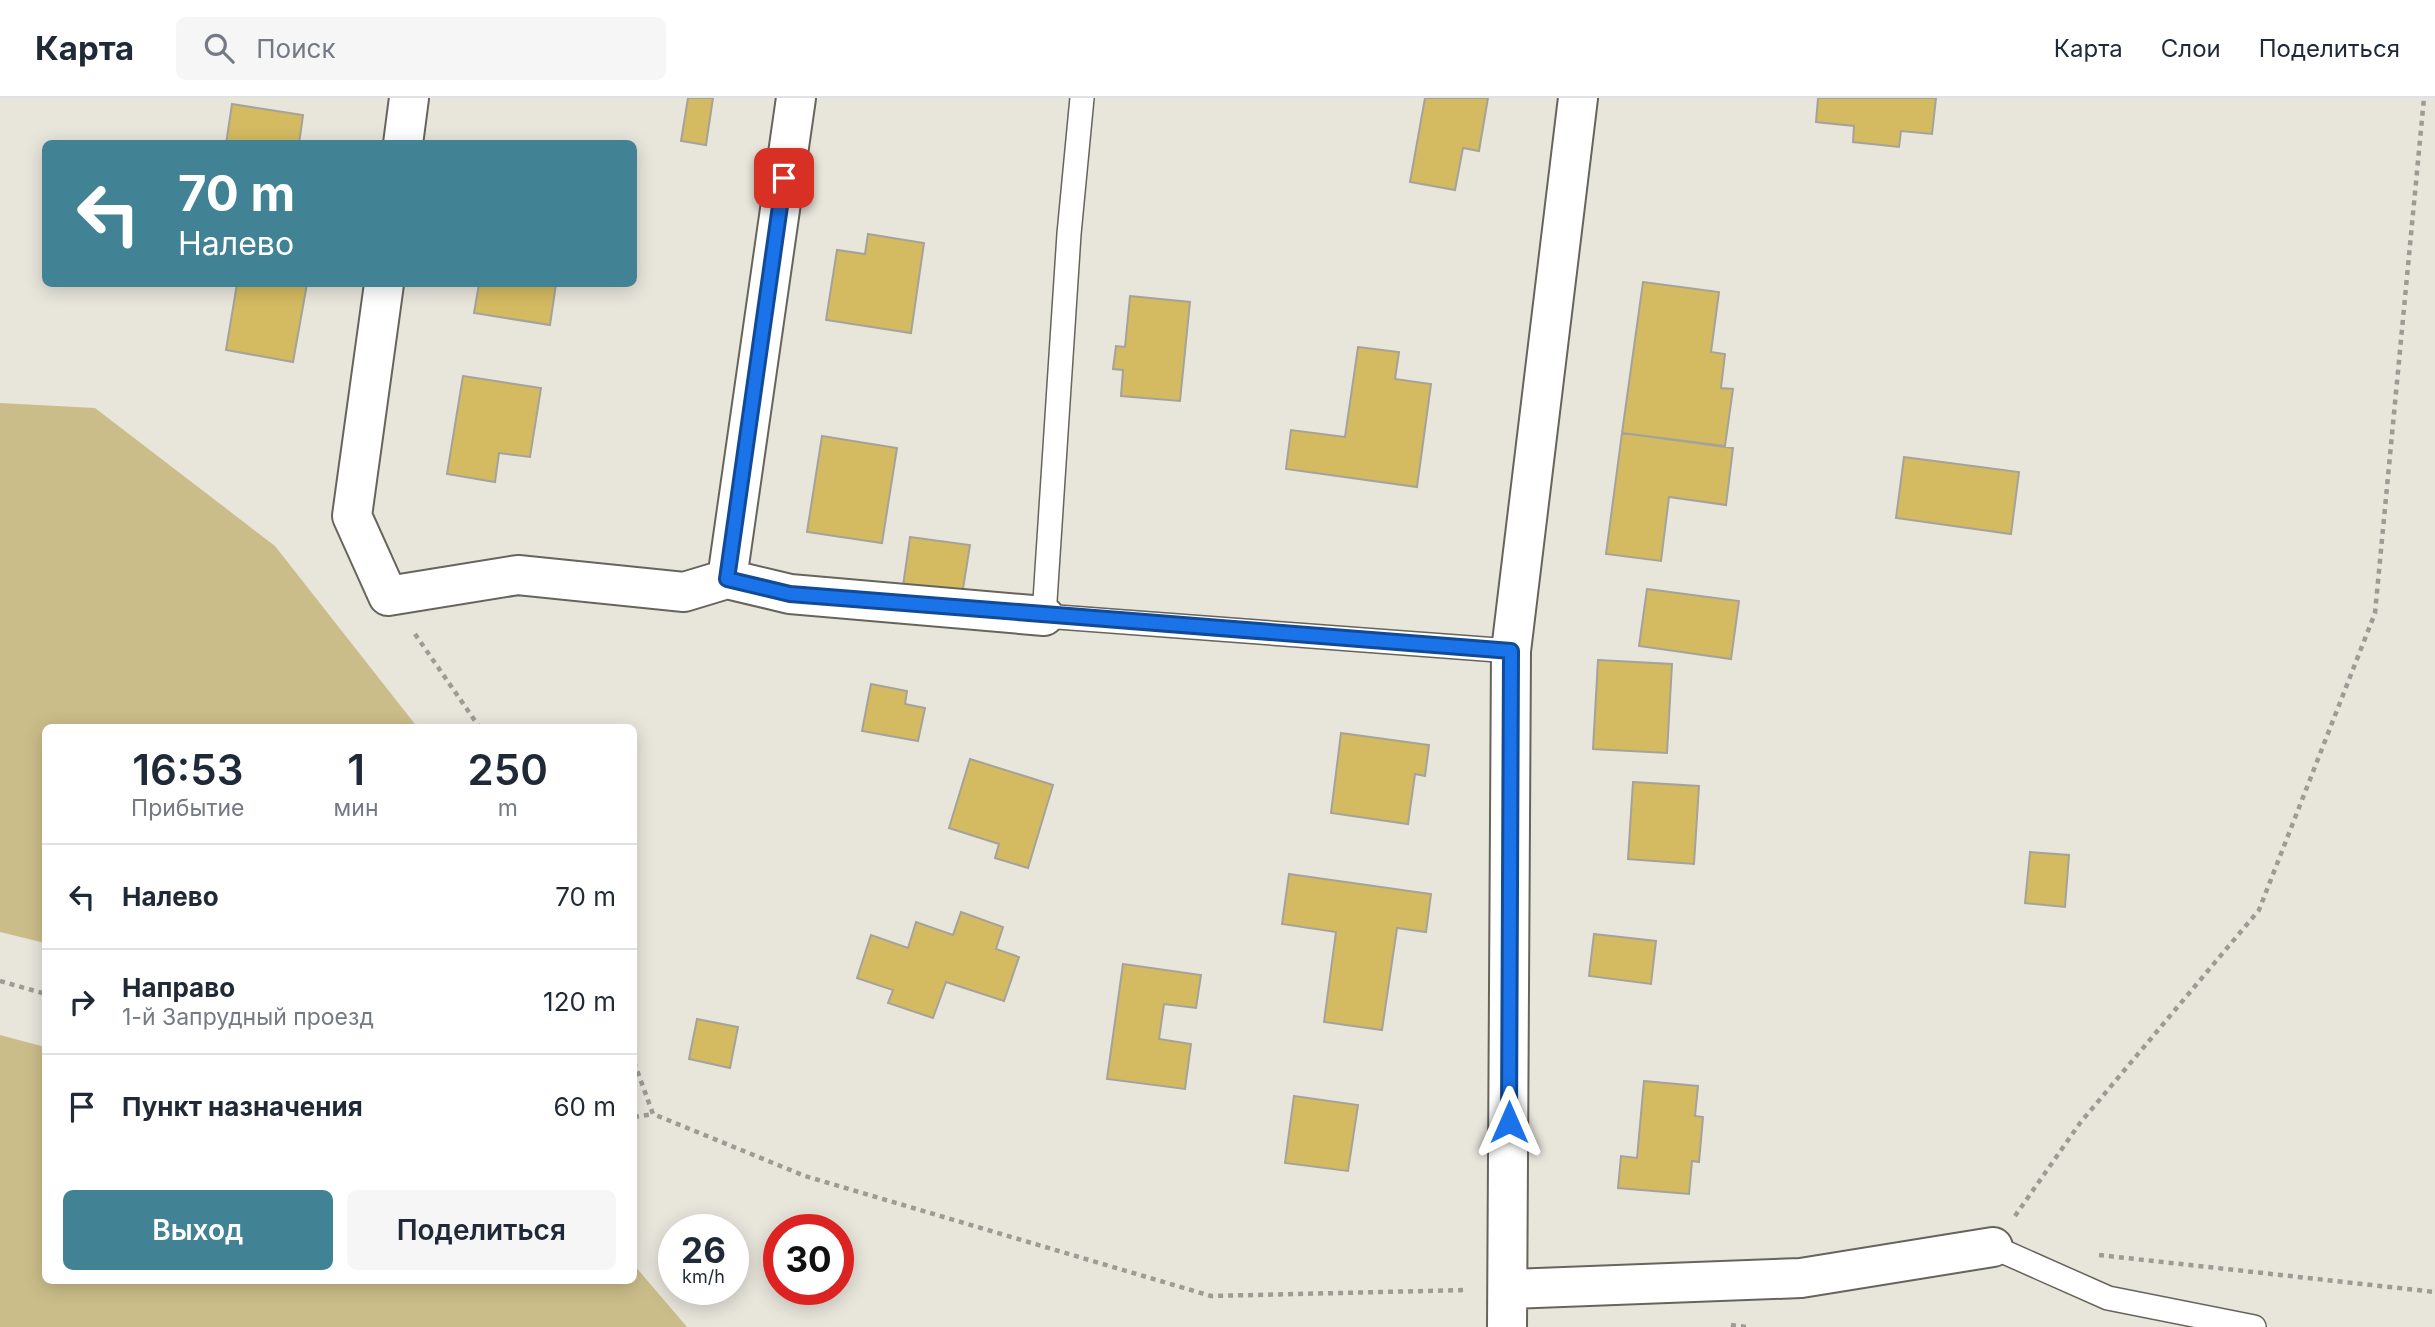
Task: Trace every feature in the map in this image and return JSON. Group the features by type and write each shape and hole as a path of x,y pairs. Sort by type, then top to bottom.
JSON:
{"street":[{"path":"404,140 409,98"},
{"path":"727,579 796,98"},
{"path":"1507,1327 1511,651 1578,98"},
{"path":"384,287 352,516 388,596 518,575 684,592 727,579 790,594 1044,616"},
{"path":"1508,1289 1801,1278 1993,1247"}],"lane":[{"path":"1082,98 1069,234 1044,616 1511,651"},
{"path":"1993,1247 2108,1298 2254,1327"}],"path":[{"path":"1993,1247 2080,1123 2259,910 2375,613 2424,98"},
{"path":"388,596 477,724"},
{"path":"0,981 42,992"},
{"path":"637,1070 653,1114"},
{"path":"637,1117 653,1114 806,1176 1211,1296 1508,1289"},
{"path":"2086,1254 2435,1292"}],"shaded area":[{"path":"0,403 95,408 275,546 415,724 42,724 42,942 0,932"},
{"path":"0,1035 42,1046 42,1284 637,1284 637,1269 658,1293 658,1305 668,1305 687,1327 0,1327"}],"building":[{"path":"688,98 713,98 706,145 681,141"},
{"path":"1425,98 1488,98 1479,151 1463,148 1455,190 1410,182"},
{"path":"1818,98 1936,98 1932,134 1901,131 1899,147 1853,142 1854,126 1816,122"},
{"path":"232,104 303,115 300,140 227,140"},
{"path":"868,234 924,243 911,333 826,320 837,250 865,254"},
{"path":"1643,282 1719,292 1711,352 1725,354 1721,388 1733,389 1725,446 1622,433"},
{"path":"236,287 306,287 293,362 226,350"},
{"path":"478,287 556,287 550,325 474,313"},
{"path":"1130,296 1190,302 1180,401 1121,396 1123,370 1113,369 1116,346 1125,347"},
{"path":"1358,347 1399,352 1395,379 1431,384 1417,487 1286,469 1291,430 1345,437"},
{"path":"463,376 541,388 530,457 499,453 495,482 447,474"},
{"path":"1622,433 1733,448 1726,505 1669,497 1661,561 1606,554"},
{"path":"822,436 897,448 882,543 807,532"},
{"path":"1904,457 2019,472 2011,534 1896,518"},
{"path":"910,537 970,545 962,595 903,586"},
{"path":"1647,589 1739,601 1731,659 1639,646"},
{"path":"1598,660 1672,664 1667,753 1593,749"},
{"path":"871,684 907,691 905,704 925,708 918,741 862,731"},
{"path":"1341,733 1429,745 1425,776 1415,774 1408,824 1331,813"},
{"path":"970,759 1053,785 1028,868 995,858 999,844 949,828"},
{"path":"1633,782 1699,786 1694,864 1628,859"},
{"path":"2030,852 2069,855 2065,907 2025,903"},
{"path":"1289,874 1431,894 1426,932 1397,928 1382,1030 1324,1022 1336,932 1282,924"},
{"path":"961,912 1003,927 996,949 1019,957 1004,1001 946,982 933,1018 888,1003 893,990 857,978 871,935 908,948 916,922 953,935"},
{"path":"1594,934 1656,941 1651,984 1589,976"},
{"path":"1123,964 1201,975 1196,1008 1164,1004 1159,1039 1191,1044 1185,1089 1107,1079"},
{"path":"697,1019 738,1027 730,1068 689,1059"},
{"path":"1644,1081 1698,1086 1695,1116 1703,1117 1699,1162 1692,1161 1689,1194 1618,1188 1621,1156 1637,1158"},
{"path":"1294,1096 1358,1105 1348,1171 1285,1163"}],"route":[{"path":"784,178 727,579 790,594 1511,651 1509,1122"}]}
